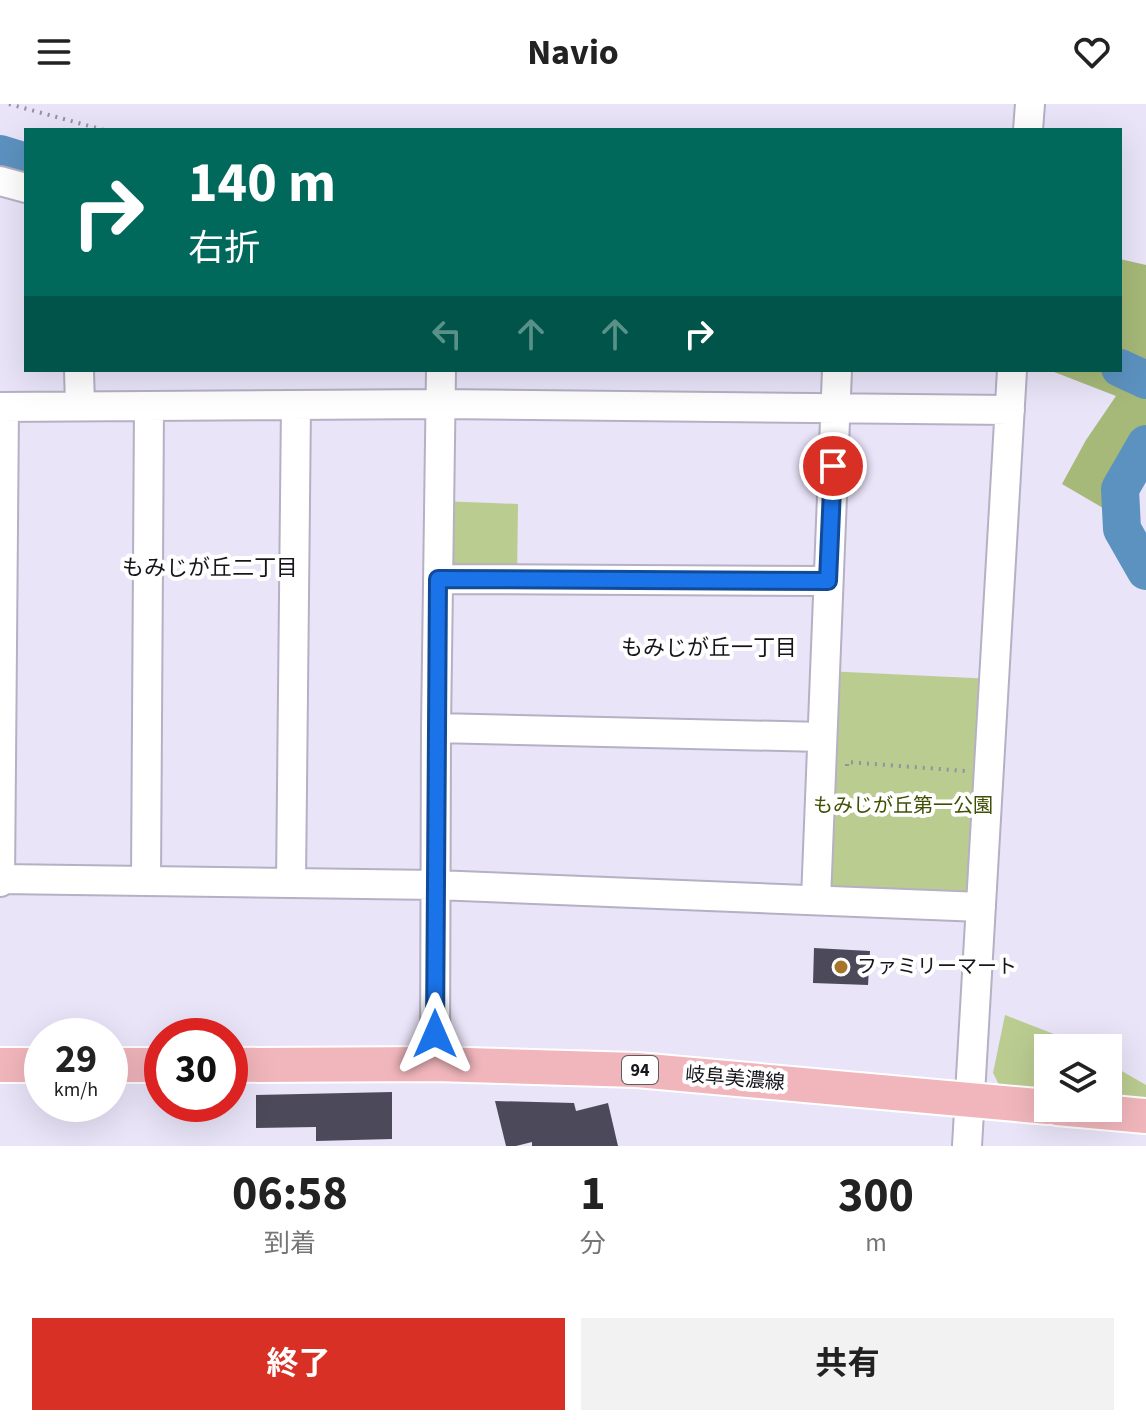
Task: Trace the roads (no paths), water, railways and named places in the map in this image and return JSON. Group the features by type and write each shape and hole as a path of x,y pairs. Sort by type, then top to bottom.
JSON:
{"main road":[{"name":"岐阜美濃線","path":"248,1065 435,1064 637,1070 1034,1106"},
{"path":"0,1065 24,1065"},
{"path":"1122,1114 1146,1116"}],"street":[{"path":"1028,128 1030,104"},
{"path":"0,181 24,187"},
{"path":"79,372 80,406"},
{"path":"435,1064 441,372"},
{"path":"816,900 837,372"},
{"path":"967,1146 1012,372"},
{"path":"981,907 436,885 0,880 2,407 441,404 1010,410"},
{"path":"291,883 296,405"},
{"path":"146,880 149,406"},
{"path":"438,579 828,581"},
{"path":"436,728 822,737"}],"waterway":[{"path":"0,154 24,161"},
{"path":"1122,369 1146,380"},
{"path":"1146,444 1120,489 1122,529 1146,571"}],"place":[{"name":"ファミリーマート","path":"841,967"}],"district":[{"name":"もみじが丘二丁目","path":"210,568"},
{"name":"もみじが丘一丁目","path":"709,648"}],"park label":[{"name":"もみじが丘第一公園","path":"903,806"}]}
